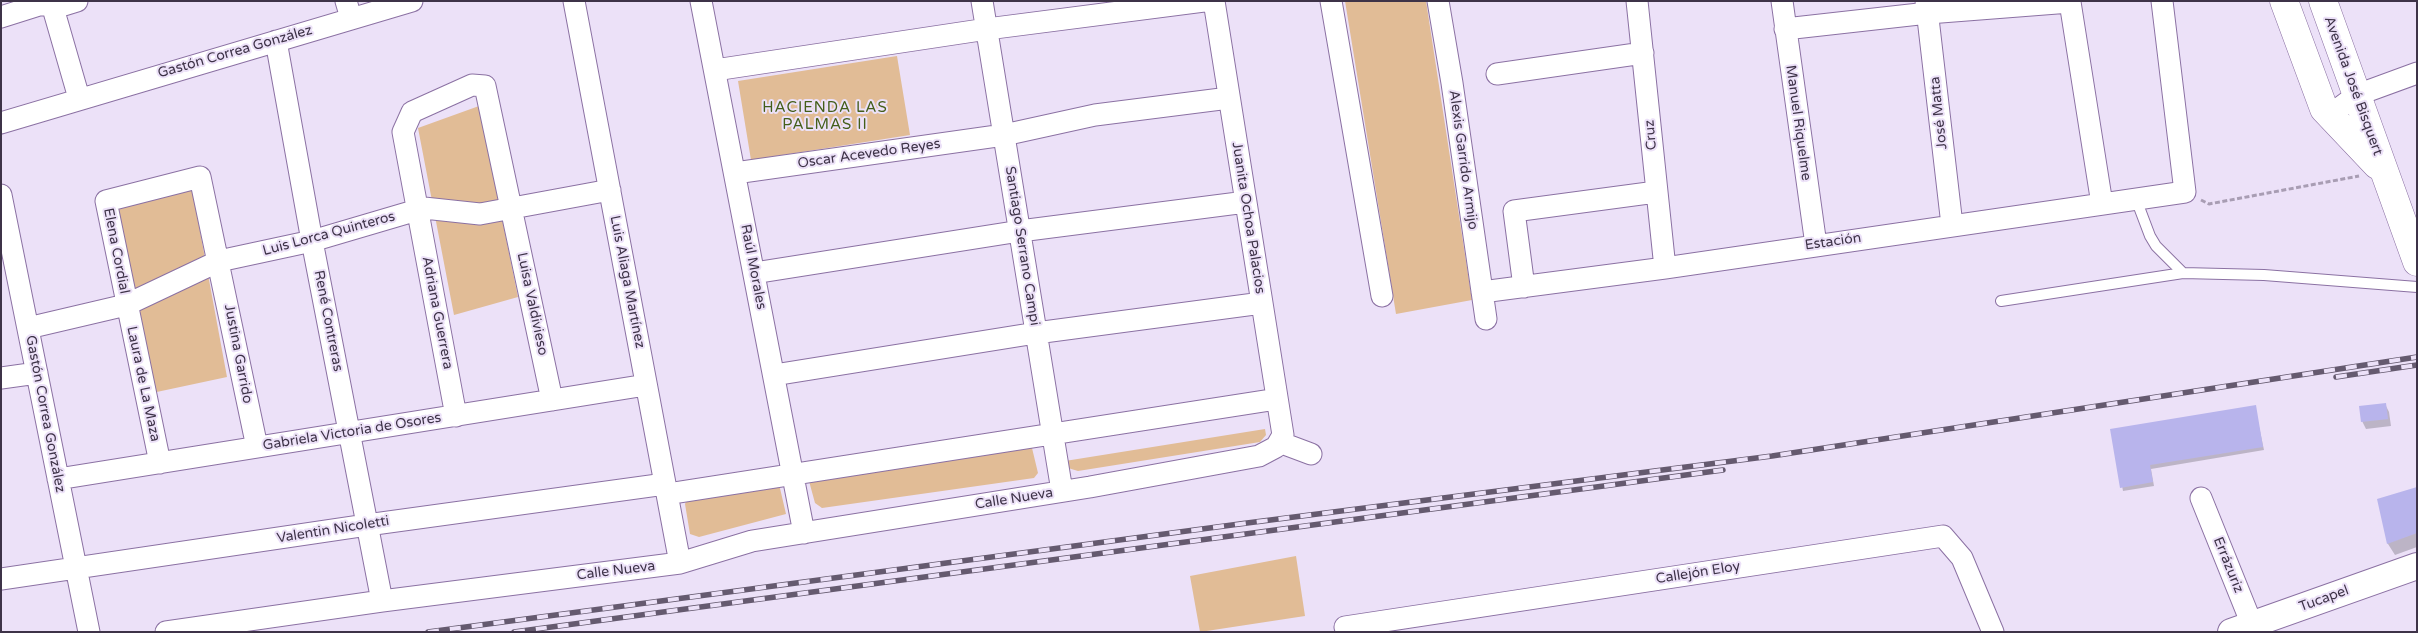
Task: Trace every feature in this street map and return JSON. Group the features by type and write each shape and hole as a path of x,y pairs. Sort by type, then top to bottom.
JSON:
{"main road":[{"name":"Avenida José Bisquert","path":"2284,1 2324,109 2384,172"},
{"name":"Avenida José Bisquert","path":"2323,1 2417,262"}],"street":[{"path":"1,16 39,5 78,1"},
{"name":"Gastón Correa González","path":"1,122 276,41 348,10 412,1"},
{"name":"Luis Aliaga Martínez","path":"574,1 680,563"},
{"name":"Raúl Morales","path":"702,1 804,533"},
{"name":"Santiago Serrano Campi","path":"982,1 1062,491"},
{"path":"715,70 987,29 1204,1"},
{"name":"Juanita Ochoa Palacios","path":"1214,1 1277,399 1281,439"},
{"path":"1331,1 1382,296"},
{"name":"Alexis Garrido Armijo","path":"1438,1 1452,83 1486,319"},
{"name":"Cruz","path":"1637,1 1665,268"},
{"name":"Manuel Riquelme","path":"1782,1 1816,245"},
{"path":"2162,1 2185,192"},
{"path":"1785,29 1927,7 2070,2 2102,204"},
{"path":"51,3 79,98"},
{"name":"José Matta","path":"1927,7 1952,226"},
{"name":"René Contreras","path":"276,41 312,241 382,601"},
{"path":"1497,74 1643,52"},
{"path":"2330,115 2357,95 2417,72"},
{"name":"Luisa Valdivieso","path":"417,210 403,132 412,112 472,85 485,86 552,400"},
{"name":"Oscar Acevedo Reyes","path":"735,173 1004,135 1095,115 1229,98"},
{"name":"Elena Cordial","path":"126,305 106,201 200,177 219,261"},
{"name":"Luis Lorca Quinteros","path":"28,328 126,305 219,261 312,241 424,208 480,214 610,190"},
{"path":"1524,286 1514,210 1656,192"},
{"name":"Estación","path":"1482,292 1665,268 2185,192"},
{"name":"Gastón Correa González","path":"1,195 89,632"},
{"path":"754,273 1020,231 1246,202"},
{"name":"Adriana Guerrera","path":"417,210 456,416"},
{"name":"Justina Garrido","path":"219,261 256,447"},
{"path":"774,375 1036,333 1262,303"},
{"name":"Laura de La Maza","path":"126,305 160,463"},
{"path":"1,378 37,373"},
{"name":"Gabriela Victoria de Osores","path":"58,479 646,385"},
{"name":"Valentin Nicoletti","path":"1,579 367,525 793,474 1277,399"},
{"path":"1281,439 1311,454"},
{"name":"Calle Nueva","path":"166,632 382,601 680,563 752,540 1062,491 1259,456 1276,447 1281,439"},
{"name":"Errázuriz","path":"2201,498 2246,629"},
{"name":"Callejón Eloy","path":"1345,627 1943,536 1962,558 1993,632"},
{"name":"Tucapel","path":"2246,629 2417,566"}],"lane":[{"path":"2136,199 2150,236 2156,246 2183,273"},
{"path":"2001,301 2183,273 2264,275 2417,287"}],"path":[{"path":"2185,192 2209,204 2384,172"}],"shaded area":[{"path":"1345,1 1426,1 1472,300 1396,314"},
{"path":"897,56 910,135 751,160 738,81"},
{"path":"479,106 518,297 454,315 418,128"},
{"path":"192,188 227,377 152,393 116,204"},
{"path":"1265,429 1266,435 1260,442 1078,471 1068,468 1065,461"},
{"path":"1032,448 1038,473 1034,478 822,508 815,503 809,481"},
{"path":"779,484 786,514 699,537 690,534 685,504 688,497"},
{"path":"1296,556 1305,616 1200,632 1190,576"}],"building":[{"path":"2386,403 2388,419 2361,422 2359,406"},
{"path":"2256,405 2263,447 2150,465 2153,482 2120,488 2110,429"},
{"path":"2417,487 2417,533 2387,544 2377,499"}],"railway":[{"path":"428,632 1247,523 1772,456 2417,357"},
{"path":"2336,377 2417,365"},
{"path":"514,632 1723,470"}],"district":[{"name":"HACIENDA LAS PALMAS II","path":"825,116"}]}
